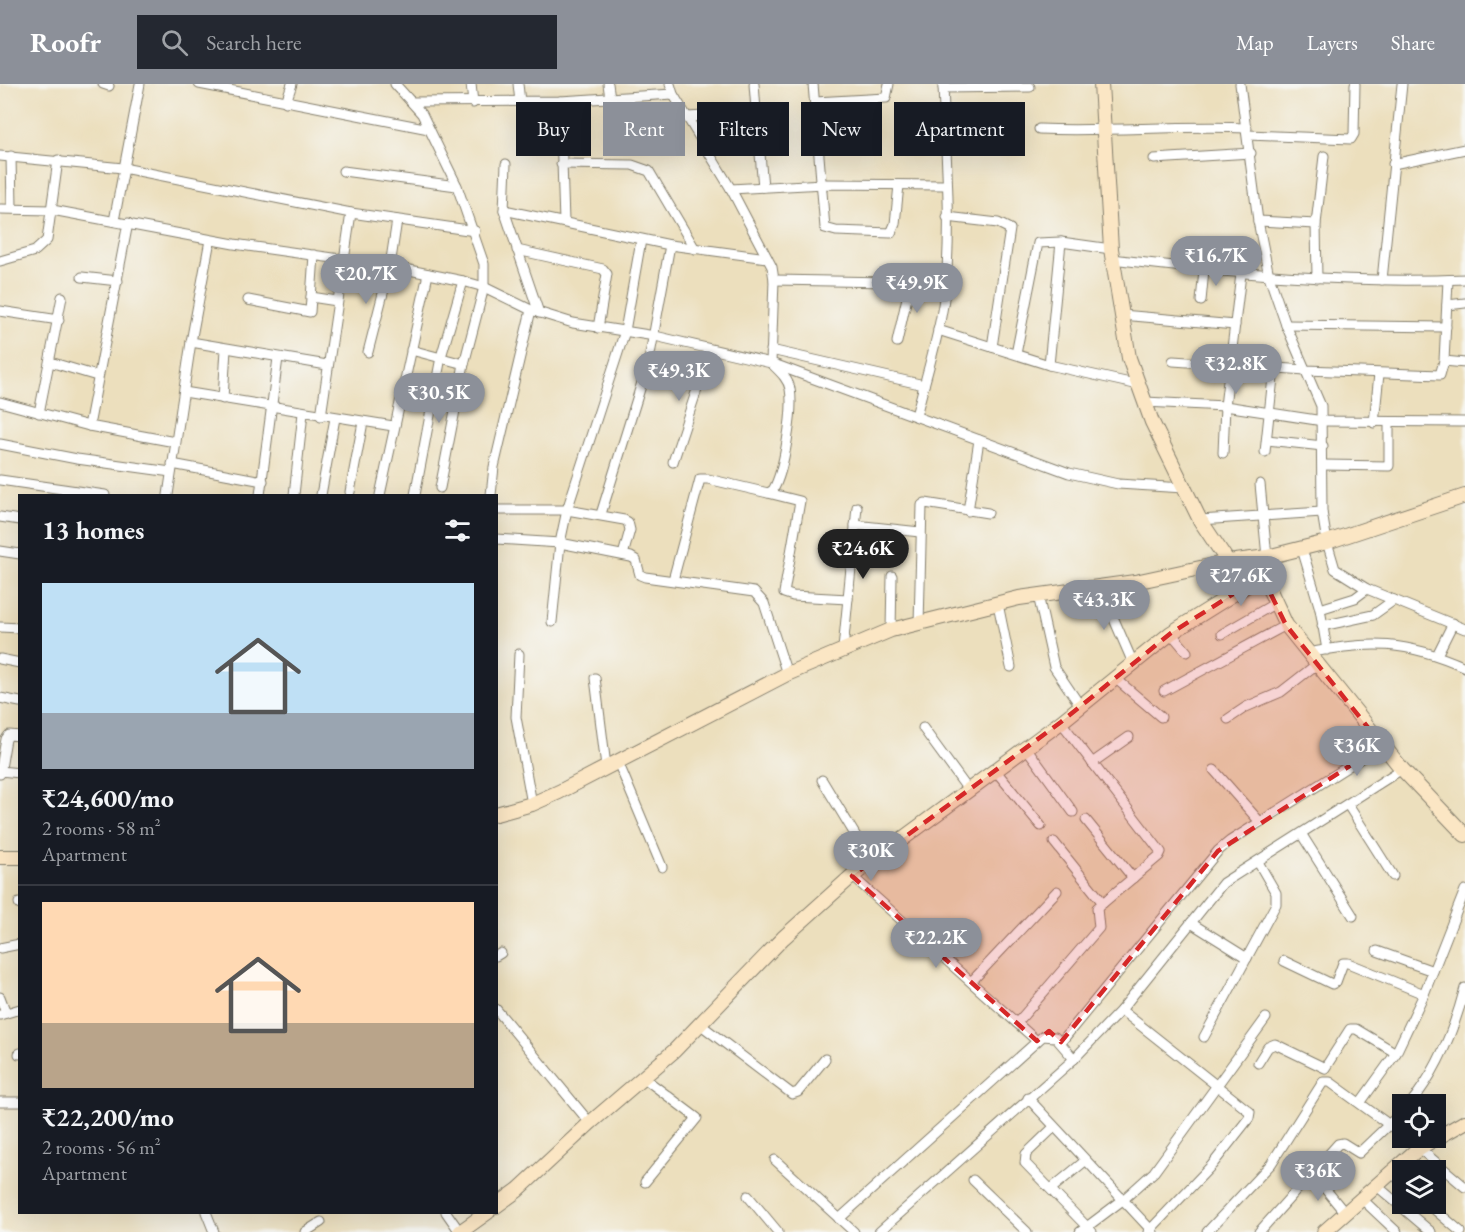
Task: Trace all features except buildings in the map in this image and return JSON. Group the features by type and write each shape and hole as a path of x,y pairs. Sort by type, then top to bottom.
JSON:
{"street":[{"path":"114,220 140,84"},
{"path":"199,84 225,87 286,102 429,129"},
{"path":"286,102 292,84"},
{"path":"395,84 412,102 429,129 457,186 475,231 484,264 484,287 464,364 440,488"},
{"path":"471,84 473,103"},
{"path":"519,84 520,102 610,98 671,89 731,189 767,258 774,280 771,363 786,379 791,401 779,474 773,490 768,493"},
{"path":"608,84 610,98"},
{"path":"754,84 755,102"},
{"path":"813,84 815,102 886,98 889,84"},
{"path":"1101,84 1112,254 1130,358 1145,402 1184,488 1200,520 1228,562"},
{"path":"1240,84 1251,153 1258,221 1269,276 1286,325 1321,406 1323,421 1322,512 1335,569 1367,589 1465,629"},
{"path":"1039,129 1103,131 1191,127 1351,139 1354,134 1355,84"},
{"path":"1382,280 1402,84"},
{"path":"916,416 939,330 946,283 947,217 943,86 1030,87"},
{"path":"560,101 564,222"},
{"path":"412,102 516,102"},
{"path":"688,117 697,116"},
{"path":"1394,164 1465,149"},
{"path":"1154,159 1251,153"},
{"path":"0,156 123,168 351,213 475,231"},
{"path":"11,156 12,208"},
{"path":"760,156 763,187"},
{"path":"821,156 825,228 885,235 894,230 899,185"},
{"path":"1317,278 1316,224 1324,156"},
{"path":"0,262 42,246 47,240 58,160"},
{"path":"491,494 494,467 535,311 504,210 506,164"},
{"path":"561,164 632,165 649,171 695,249"},
{"path":"343,171 457,186"},
{"path":"731,189 824,184 946,185"},
{"path":"0,209 52,210 210,240 390,266 463,281 484,287 535,311 598,328 655,336 771,363 1092,480 1184,488"},
{"path":"504,210 670,246 767,258"},
{"path":"321,416 351,213"},
{"path":"947,217 998,223 1010,229 992,347"},
{"path":"368,352 390,266 397,219"},
{"path":"1258,221 1316,224"},
{"path":"89,426 128,224"},
{"path":"168,494 191,342 210,240"},
{"path":"552,622 560,543 567,510 624,331 641,240"},
{"path":"1049,365 1061,242"},
{"path":"1016,354 1038,243 1061,242 1112,254 1241,274 1382,280 1465,279"},
{"path":"601,514 655,336 670,246"},
{"path":"517,250 603,269 607,274 598,328"},
{"path":"248,300 309,312 314,255"},
{"path":"1201,301 1204,270"},
{"path":"380,494 393,426 428,274"},
{"path":"1223,453 1225,406 1241,274"},
{"path":"82,277 118,281"},
{"path":"774,280 911,280 946,283"},
{"path":"897,342 911,280"},
{"path":"1173,361 1435,376 1443,370 1448,280"},
{"path":"415,494 441,357 463,281"},
{"path":"39,413 62,297"},
{"path":"311,297 337,301"},
{"path":"1448,305 1465,303"},
{"path":"0,311 59,320"},
{"path":"1122,315 1235,325"},
{"path":"1286,325 1446,327"},
{"path":"939,330 1049,365 1139,385"},
{"path":"191,342 327,365"},
{"path":"223,399 226,349"},
{"path":"411,350 464,364"},
{"path":"673,462 710,350"},
{"path":"771,350 924,385"},
{"path":"260,494 278,358"},
{"path":"1444,361 1465,363"},
{"path":"50,362 97,376"},
{"path":"1265,452 1274,368"},
{"path":"1374,423 1379,374"},
{"path":"184,392 393,426"},
{"path":"0,402 89,426 176,442"},
{"path":"1145,402 1225,406 1323,421 1465,422"},
{"path":"294,494 303,413"},
{"path":"321,494 335,418"},
{"path":"350,492 363,422"},
{"path":"1323,465 1389,466 1389,423"},
{"path":"968,511 979,440"},
{"path":"1267,440 1323,446"},
{"path":"0,444 77,459 171,468 263,481"},
{"path":"673,580 700,479 708,478 800,501 784,593 792,596 848,598"},
{"path":"0,480 98,494"},
{"path":"1260,484 1262,576 1286,625 1402,769 1465,835"},
{"path":"498,813 532,804 787,674 891,630 1038,595 1100,587 1228,562 1261,559 1327,542 1465,496"},
{"path":"919,624 922,505 925,503 988,513"},
{"path":"843,650 856,507"},
{"path":"498,510 567,510 601,514 628,522 630,530 623,555"},
{"path":"1200,520 1262,514 1322,512"},
{"path":"0,517 18,520"},
{"path":"855,525 920,531"},
{"path":"498,539 560,543 623,555 636,560 640,575 754,592 764,603 787,674"},
{"path":"1302,549 1320,609 1327,650"},
{"path":"0,551 18,554"},
{"path":"891,630 892,576"},
{"path":"498,1205 518,1190 590,1123 644,1078 701,1025 775,946 852,876 969,791 1025,746 1062,722 1171,633 1262,576"},
{"path":"1100,587 1133,663"},
{"path":"1320,609 1355,598 1367,589"},
{"path":"1038,595 1054,667 1081,707"},
{"path":"1323,626 1373,615 1394,600"},
{"path":"998,604 1011,667"},
{"path":"1222,634 1274,604"},
{"path":"1437,655 1453,623"},
{"path":"1164,691 1286,625"},
{"path":"0,627 18,628"},
{"path":"1171,633 1187,652"},
{"path":"1228,719 1246,707 1281,692 1313,659 1327,650 1372,643 1437,655 1465,667"},
{"path":"519,654 516,717 532,804"},
{"path":"0,659 18,663"},
{"path":"595,678 612,764 662,867"},
{"path":"1115,678 1161,717"},
{"path":"0,698 18,702"},
{"path":"1017,1023 1099,928 1096,908 1160,856 1160,849 1062,722"},
{"path":"923,728 969,791"},
{"path":"18,736 9,735 6,739 0,772 18,773"},
{"path":"1092,763 1130,737"},
{"path":"1061,1042 1210,860 1230,841 1382,745"},
{"path":"1025,746 1073,812"},
{"path":"879,1232 1074,1059 1120,1010 1223,883 1302,835 1402,769"},
{"path":"995,770 1041,826"},
{"path":"1214,770 1260,822"},
{"path":"822,780 872,861"},
{"path":"1348,805 1393,876"},
{"path":"1086,820 1133,878"},
{"path":"1302,835 1353,916"},
{"path":"1054,842 1103,903"},
{"path":"0,857 18,857"},
{"path":"1204,1037 1274,911 1277,898 1258,862"},
{"path":"852,876 1038,1041"},
{"path":"1360,1103 1396,1053 1424,994 1465,890"},
{"path":"972,981 1057,891"},
{"path":"1191,923 1246,958"},
{"path":"0,948 18,944"},
{"path":"1377,951 1432,971"},
{"path":"1284,961 1332,984 1336,982 1343,963 1348,963 1424,994"},
{"path":"1418,1094 1450,1037 1465,988"},
{"path":"0,997 3,1014 18,1010"},
{"path":"1028,1098 1053,1128 1124,1200 1150,1231 1212,1164 1249,1118 1249,1110 1120,1010"},
{"path":"498,1012 590,1123"},
{"path":"1053,1128 1023,1158 1086,1230 1124,1200 1154,1172 1266,1018"},
{"path":"701,1025 792,1094 798,1092 825,1059"},
{"path":"1258,1063 1268,1047 1275,1044 1325,1068 1350,1029 1356,1029 1396,1053"},
{"path":"839,1219 1038,1041 1048,1035 1061,1042 1074,1059"},
{"path":"644,1078 696,1118 645,1182"},
{"path":"1207,1232 1271,1164 1323,1082 1330,1082 1391,1125 1359,1153 1343,1143 1338,1144 1259,1232"},
{"path":"0,1102 18,1102"},
{"path":"1446,1133 1465,1122"},
{"path":"1411,1160 1419,1148 1465,1187"},
{"path":"775,1160 854,1232"},
{"path":"1051,1189 1085,1161"},
{"path":"1312,1174 1345,1213"},
{"path":"974,1180 1028,1232"},
{"path":"1324,1232 1377,1186 1392,1180"},
{"path":"1377,1186 1431,1232"},
{"path":"748,1196 778,1232"},
{"path":"1362,1199 1397,1232"},
{"path":"207,1214 214,1232"},
{"path":"447,1214 460,1232 484,1214"},
{"path":"1440,1214 1461,1232"},
{"path":"306,1232 321,1222"}],"highlighted area":[{"path":"1262,576 1286,625 1382,745 1218,851 1061,1042 1049,1031 1037,1041 852,876 1061,722 1171,633"}]}
